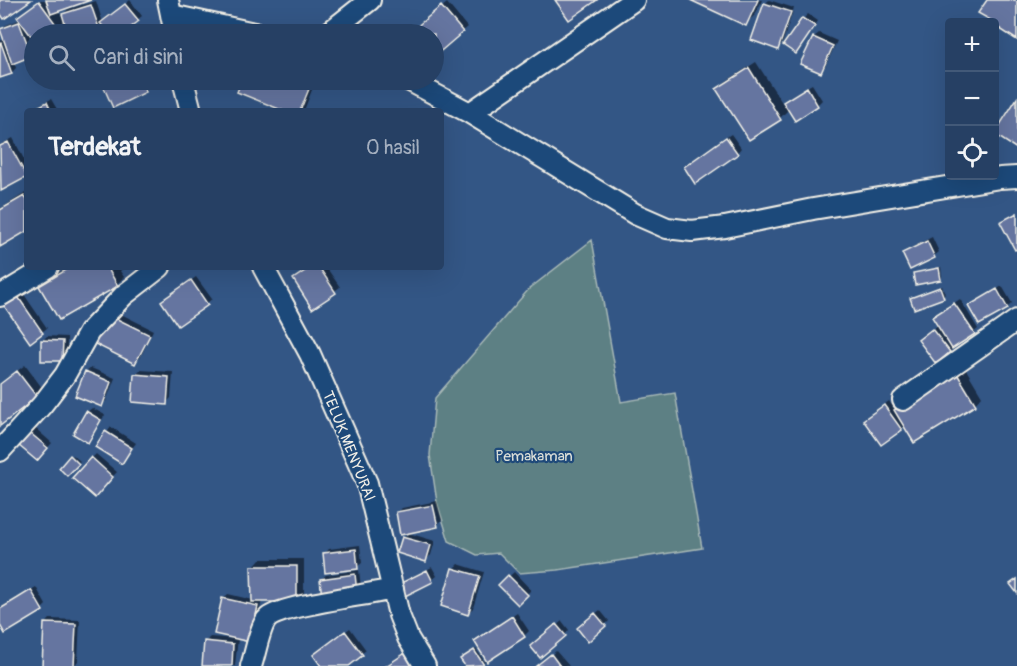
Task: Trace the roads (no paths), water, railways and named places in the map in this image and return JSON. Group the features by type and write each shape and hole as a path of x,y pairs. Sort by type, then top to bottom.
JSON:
{"street":[{"path":"340,24 370,0"},
{"path":"470,113 634,0"},
{"path":"172,24 169,7 226,24"},
{"path":"186,90 190,108"},
{"path":"427,90 470,113 651,223 674,229 692,231 725,227 813,209 1017,177"},
{"path":"0,296 43,270"},
{"path":"0,451 42,405 65,375 89,332 124,295 156,270"},
{"name":"TELUK MENYURAI","path":"265,270 310,354 367,483 399,615 408,638 425,666"},
{"path":"903,400 1017,320"},
{"path":"252,666 264,624 268,618 301,606 393,589"}],"park label":[{"name":"Pemakaman","path":"534,456"}]}
